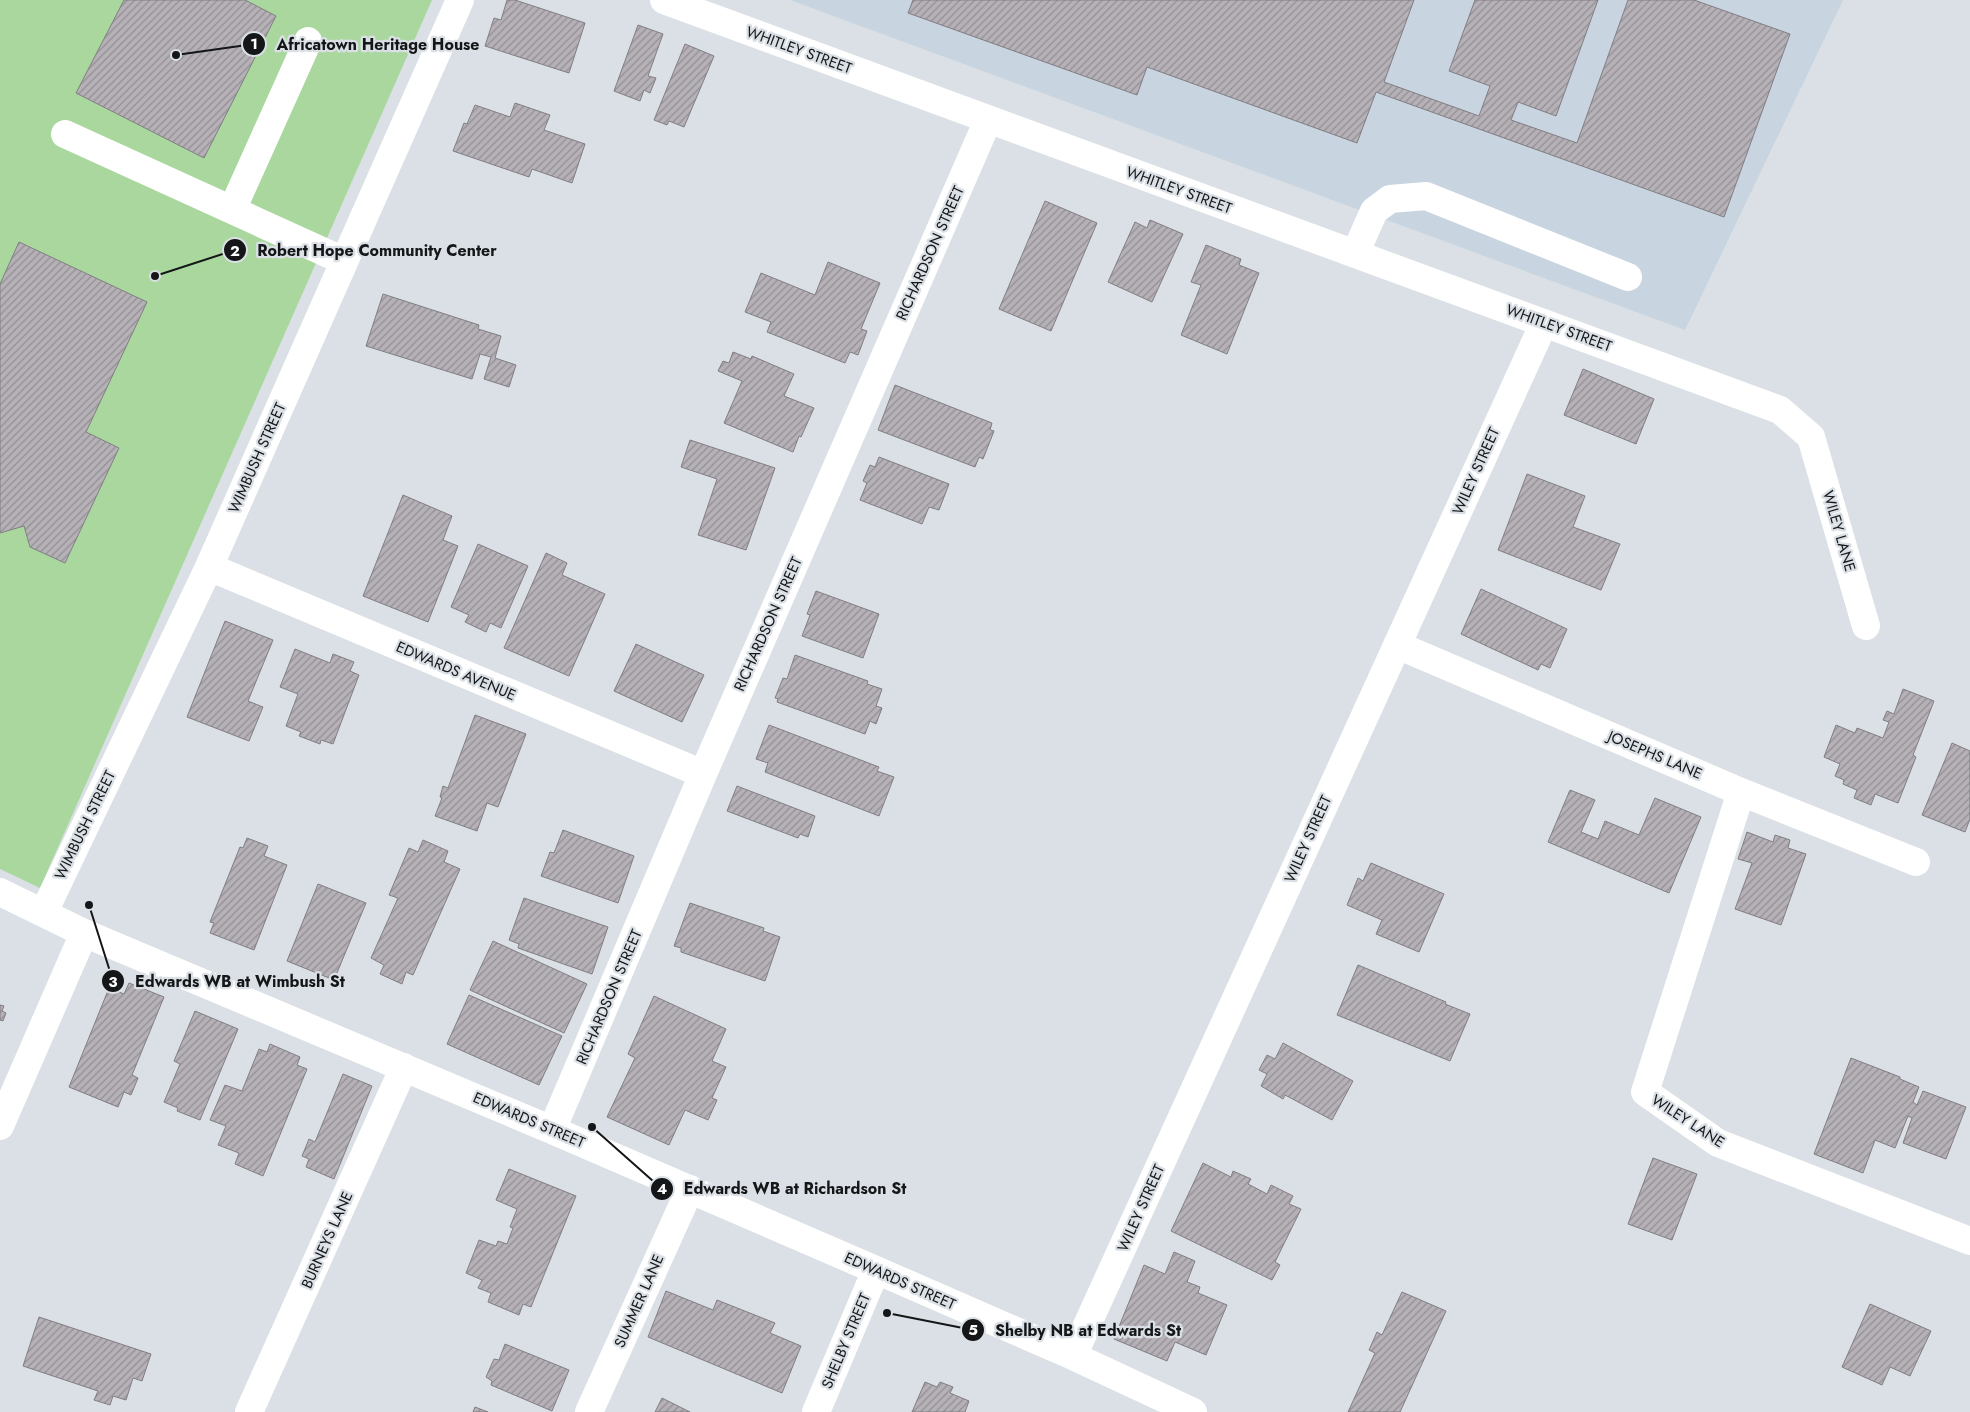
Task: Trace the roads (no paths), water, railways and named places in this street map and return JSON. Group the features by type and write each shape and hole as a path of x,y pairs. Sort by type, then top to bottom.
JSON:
{"street":[{"name":"WIMBUSH STREET","path":"44,912 209,567 460,0"},
{"name":"WHITLEY STREET","path":"664,0 1780,410 1811,437"},
{"path":"232,210 308,40"},
{"name":"RICHARDSON STREET","path":"552,1130 703,774 988,120"},
{"path":"65,134 344,262"},
{"path":"1355,254 1374,211 1390,199 1426,196 1628,277"},
{"name":"WILEY STREET","path":"1073,1356 1544,323"},
{"name":"WILEY LANE","path":"1811,437 1866,626"},
{"name":"EDWARDS AVENUE","path":"209,567 703,774"},
{"name":"JOSEPHS LANE","path":"1397,645 1741,792 1916,862"},
{"name":"WILEY LANE","path":"1741,792 1645,1092 1718,1143 1970,1241"},
{"name":"EDWARDS STREET","path":"0,892 84,932 552,1130 876,1270 1073,1356 1193,1412"},
{"path":"0,1126 84,932"},
{"name":"BURNEYS LANE","path":"249,1412 404,1067"},
{"name":"SUMMER LANE","path":"589,1412 690,1190"},
{"name":"SHELBY STREET","path":"816,1412 876,1270"}],"place":[{"name":"Africatown Heritage House","path":"176,55"},
{"name":"Robert Hope Community Center","path":"155,276"},
{"name":"Edwards WB at Wimbush St","path":"89,905"},
{"name":"Edwards WB at Richardson St","path":"592,1127"},
{"name":"Shelby NB at Edwards St","path":"887,1313"}]}
